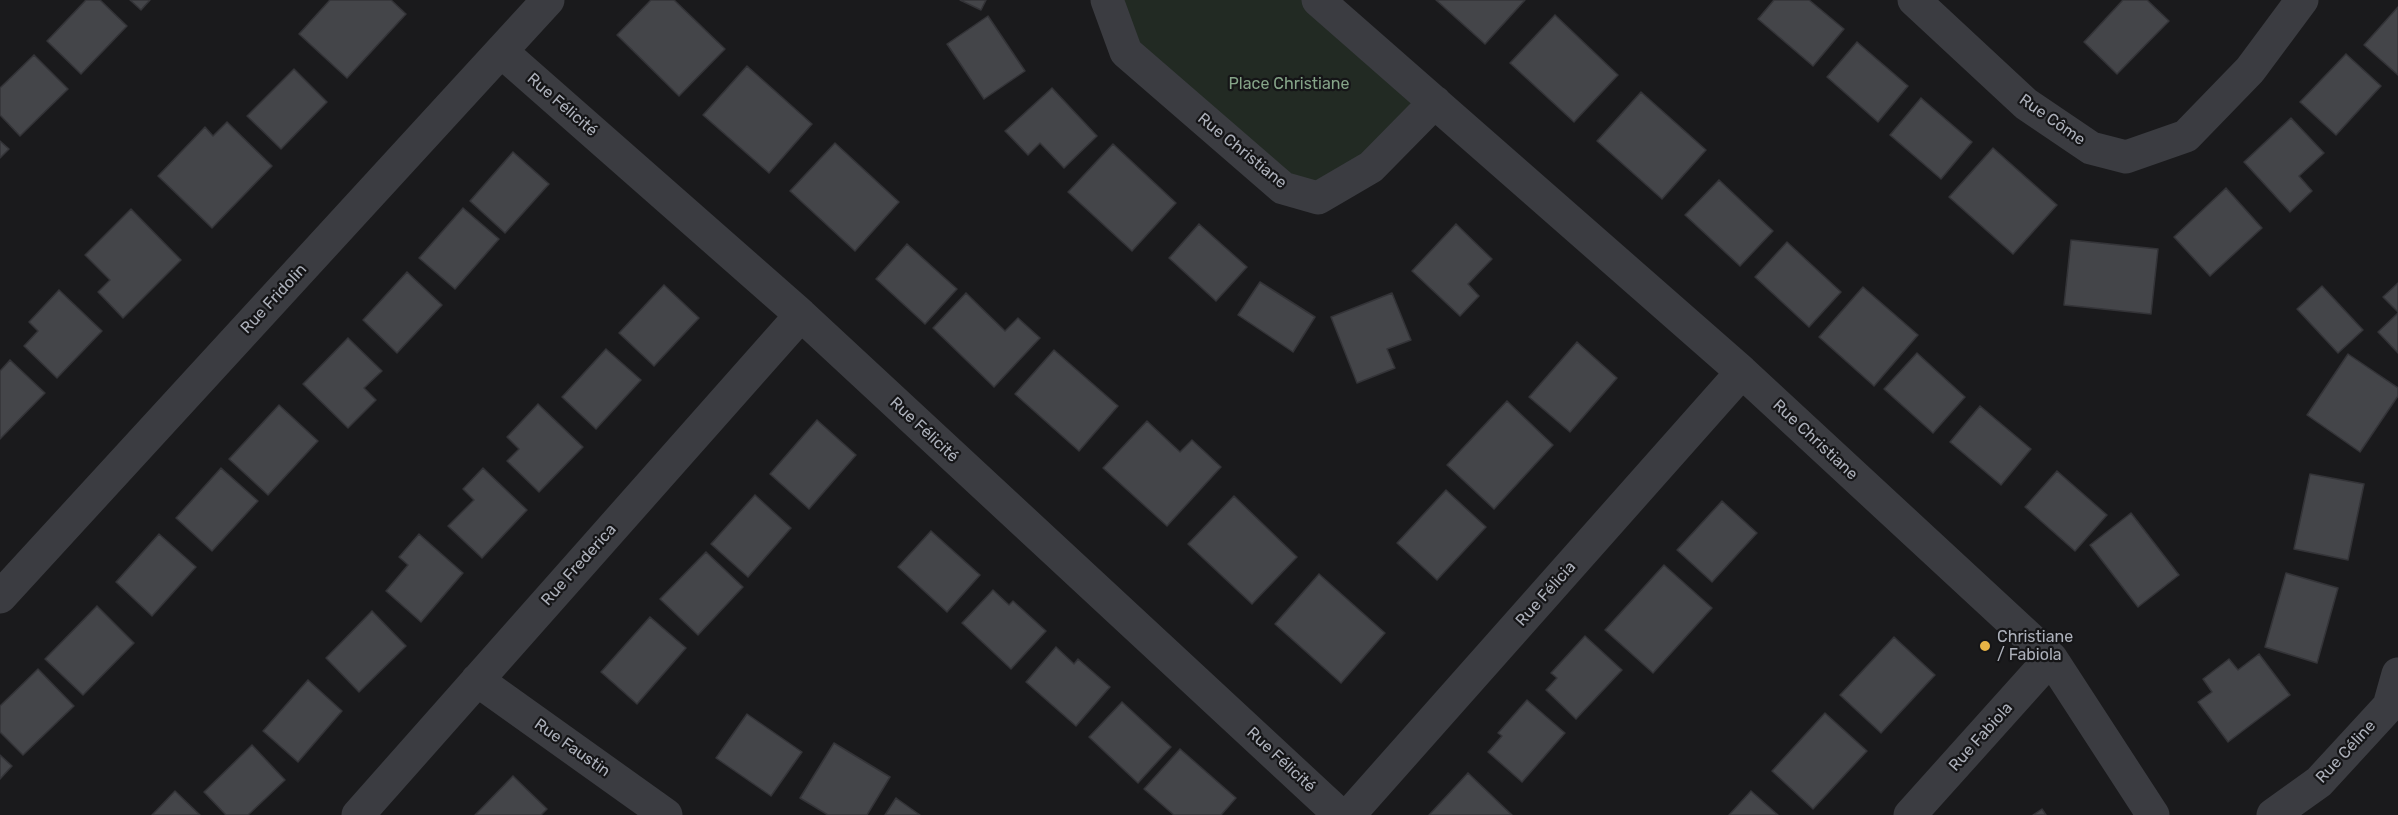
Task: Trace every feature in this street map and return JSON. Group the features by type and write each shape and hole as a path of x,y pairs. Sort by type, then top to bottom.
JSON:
{"street":[{"name":"Rue Fridolin","path":"0,597 548,0"},
{"name":"Rue Christiane","path":"1107,0 1126,52 1283,188 1318,198 1371,167 1435,102"},
{"name":"Rue Christiane","path":"1318,0 1742,372 2051,658 2153,815"},
{"name":"Rue Côme","path":"1914,0 2026,104 2091,148 2126,157 2186,136 2250,70 2302,0"},
{"name":"Rue Félicité","path":"502,52 801,315 1340,815"},
{"name":"Rue Frederica","path":"358,815 801,315"},
{"name":"Rue Félicia","path":"1349,815 1742,372"},
{"name":"Rue Fabiola","path":"1910,815 2051,658"},
{"name":"Rue Céline","path":"2273,815 2319,782 2389,706 2398,674"},
{"name":"Rue Faustin","path":"477,680 666,815"}],"green space":[{"name":"Place Christiane","path":"1107,0 1318,0 1435,102 1318,198 1126,52"}],"building":[{"path":"86,0 100,0 127,26 81,74 47,41"},
{"path":"130,0 150,0 141,10"},
{"path":"330,0 391,0 406,14 347,78 299,34"},
{"path":"651,0 674,0 725,49 679,96 617,35"},
{"path":"960,0 986,0 981,10"},
{"path":"1436,0 1525,0 1485,44"},
{"path":"1774,0 1809,0 1844,29 1813,66 1758,19"},
{"path":"2123,0 2147,0 2169,21 2117,74 2084,42"},
{"path":"2398,7 2398,75 2364,45"},
{"path":"1555,15 1618,75 1574,122 1510,63"},
{"path":"988,16 1025,71 984,99 947,44"},
{"path":"1857,42 1908,86 1878,122 1827,77"},
{"path":"2346,54 2381,86 2336,135 2300,102"},
{"path":"34,55 68,89 20,136 0,115 0,88"},
{"path":"747,66 812,124 769,173 703,115"},
{"path":"294,69 327,102 281,149 247,116"},
{"path":"1052,88 1097,136 1064,168 1040,143 1028,155 1005,131"},
{"path":"1641,92 1706,150 1662,199 1597,141"},
{"path":"1921,98 1972,142 1941,179 1890,135"},
{"path":"2291,118 2324,153 2299,176 2312,191 2290,212 2244,162"},
{"path":"227,122 272,166 212,228 158,176 205,127 213,136"},
{"path":"0,141 9,149 0,158"},
{"path":"835,143 899,202 855,251 790,191"},
{"path":"1113,144 1176,203 1132,251 1068,192"},
{"path":"1993,148 2057,205 2013,254 1949,197"},
{"path":"513,152 549,184 505,233 470,201"},
{"path":"1719,180 1773,231 1740,266 1685,215"},
{"path":"2226,188 2262,228 2210,276 2174,237"},
{"path":"463,208 499,239 455,289 419,258"},
{"path":"131,209 181,260 123,318 98,292 110,280 85,255"},
{"path":"1199,224 1247,267 1216,301 1169,258"},
{"path":"1456,224 1492,259 1468,284 1479,296 1460,316 1412,271"},
{"path":"2071,240 2158,249 2151,314 2064,305"},
{"path":"1787,242 1841,292 1809,327 1755,277"},
{"path":"907,244 957,289 925,324 876,279"},
{"path":"407,272 442,305 397,353 363,320"},
{"path":"1260,282 1315,317 1293,352 1238,315"},
{"path":"2398,283 2398,312 2383,297"},
{"path":"664,285 699,318 654,366 619,333"},
{"path":"2322,286 2363,330 2338,353 2297,309"},
{"path":"1863,287 1918,335 1874,386 1819,337"},
{"path":"59,290 102,331 57,378 24,346 38,331 29,322"},
{"path":"966,293 1005,331 1018,318 1040,338 994,387 933,328"},
{"path":"1392,293 1411,340 1387,349 1395,368 1357,383 1331,317"},
{"path":"2398,313 2398,353 2378,332"},
{"path":"348,338 382,371 364,388 376,400 348,428 303,384"},
{"path":"1577,342 1617,378 1570,432 1529,397"},
{"path":"606,349 641,380 596,429 562,397"},
{"path":"1054,350 1118,406 1079,451 1015,394"},
{"path":"1917,353 1965,397 1933,433 1884,389"},
{"path":"2348,354 2398,388 2398,396 2360,452 2307,415"},
{"path":"10,360 45,393 0,439 0,371"},
{"path":"1507,401 1553,445 1494,509 1447,465"},
{"path":"538,404 583,447 539,492 507,461 519,449 507,437"},
{"path":"279,405 318,441 268,495 229,459"},
{"path":"1980,406 2031,449 2001,485 1950,442"},
{"path":"817,420 856,455 809,509 770,474"},
{"path":"1147,421 1180,452 1192,440 1221,467 1167,526 1103,468"},
{"path":"221,468 258,501 212,551 176,518"},
{"path":"483,468 527,510 482,558 448,526 474,500 463,489"},
{"path":"2057,471 2107,515 2075,551 2025,507"},
{"path":"2310,474 2364,484 2348,560 2294,549"},
{"path":"1446,490 1486,527 1437,580 1397,543"},
{"path":"755,495 791,528 748,577 711,544"},
{"path":"1234,496 1297,557 1252,604 1188,544"},
{"path":"1722,501 1757,533 1712,582 1677,550"},
{"path":"2131,513 2179,575 2138,607 2090,545"},
{"path":"931,531 980,575 947,612 898,567"},
{"path":"159,534 196,567 152,616 116,582"},
{"path":"419,534 463,573 421,622 386,591 408,565 399,557"},
{"path":"706,552 743,587 698,635 660,599"},
{"path":"1664,565 1712,608 1653,673 1605,630"},
{"path":"2286,573 2338,588 2317,663 2265,647"},
{"path":"1319,574 1385,633 1341,683 1275,624"},
{"path":"993,590 1009,605 1013,601 1046,631 1011,669 962,623"},
{"path":"97,606 134,643 83,695 45,659"},
{"path":"372,611 406,646 359,692 326,658"},
{"path":"650,617 686,648 637,704 601,672"},
{"path":"1585,636 1622,670 1576,719 1546,690 1557,678 1551,673"},
{"path":"1894,637 1935,675 1881,733 1840,695"},
{"path":"1056,647 1074,664 1078,659 1110,687 1076,726 1026,682"},
{"path":"2259,654 2290,695 2228,742 2198,702 2212,692 2203,679 2229,659 2238,670"},
{"path":"38,669 74,706 23,755 0,732 0,706"},
{"path":"308,680 342,711 298,762 263,731"},
{"path":"1527,700 1565,733 1522,782 1488,752 1502,736 1498,733"},
{"path":"1122,702 1171,747 1138,783 1089,737"},
{"path":"1825,713 1867,751 1813,809 1772,771"},
{"path":"747,714 802,752 771,796 716,758"},
{"path":"834,743 890,777 867,815 828,815 800,798"},
{"path":"252,745 285,780 248,815 226,815 204,792"},
{"path":"1180,749 1236,798 1221,815 1174,815 1144,789"},
{"path":"0,755 12,766 0,779"},
{"path":"1468,773 1512,815 1429,815"},
{"path":"513,776 547,809 541,815 475,815"},
{"path":"175,791 200,815 152,815"},
{"path":"1751,791 1778,815 1729,815"},
{"path":"896,798 920,815 885,815"},
{"path":"2042,809 2046,815 2033,815"}],"place":[{"name":"Christiane / Fabiola","path":"1985,646"}]}
